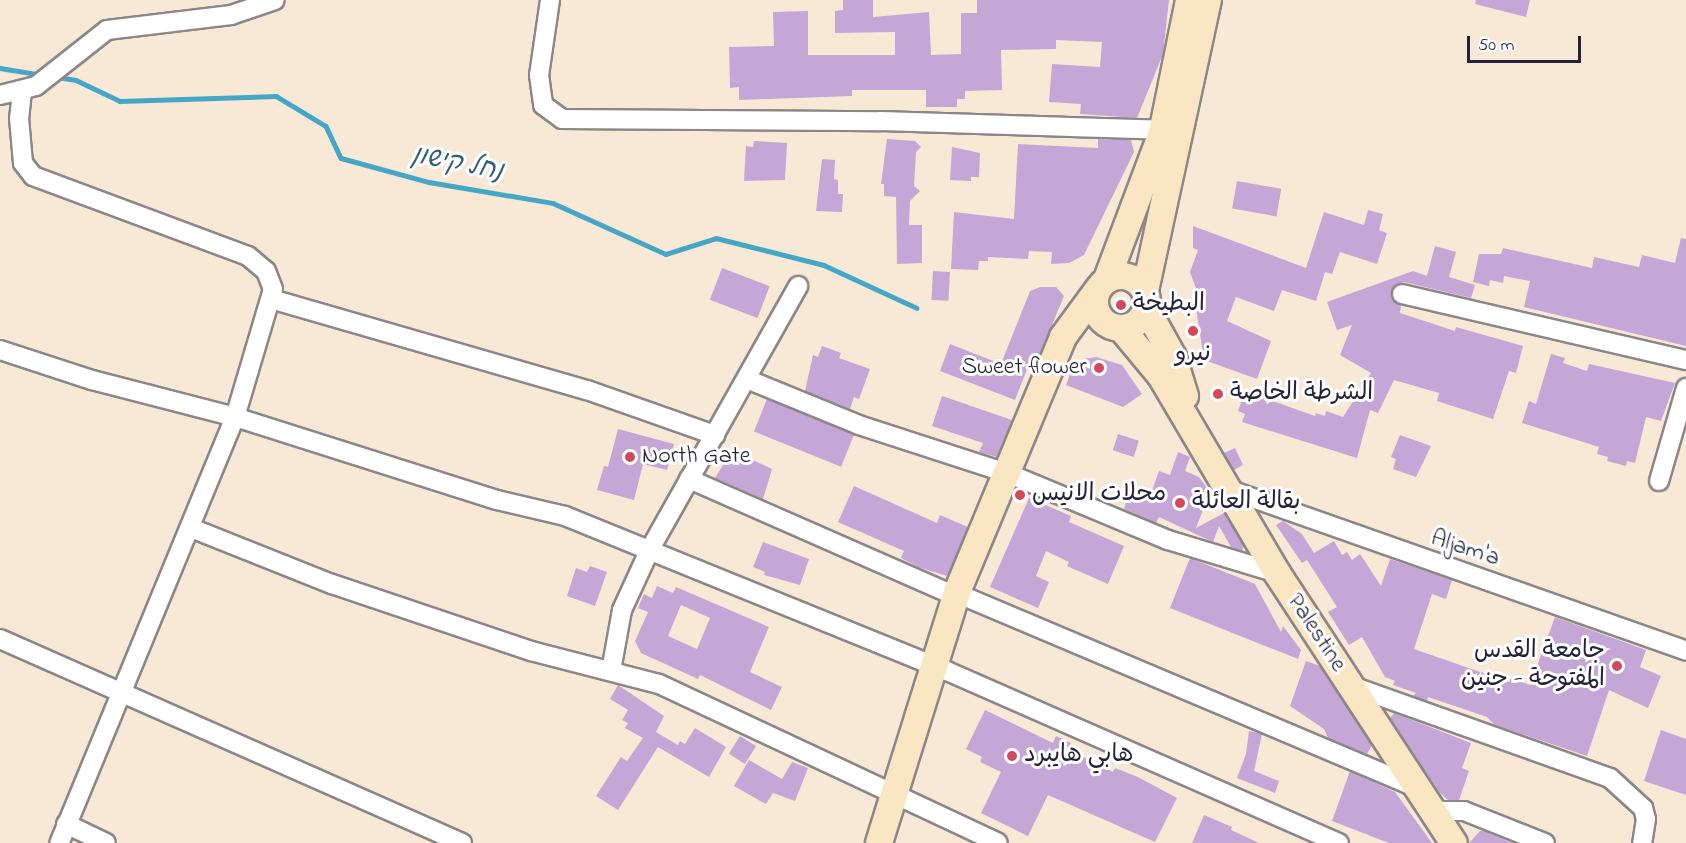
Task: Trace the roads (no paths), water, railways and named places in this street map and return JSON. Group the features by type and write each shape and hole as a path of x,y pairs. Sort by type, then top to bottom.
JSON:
{"main road":[{"path":"1115,327 1095,309 1163,130 1189,0"},
{"path":"1053,364 1082,335 1137,323 1145,300 1208,0"},
{"path":"879,843 901,798 962,597 1007,473 1063,337 1102,286 1124,276 1145,300 1173,357 1186,399 1188,417"},
{"name":"Palestine","path":"1115,327 1143,350 1188,417 1278,573 1454,843"},
{"path":"897,843 901,798"}],"street":[{"path":"0,95 22,91 46,81 107,30 231,15 275,0"},
{"path":"550,0 539,75 543,105 562,119 881,121 1163,130"},
{"path":"22,91 19,118 23,163 33,176 248,256 272,279 271,299 235,417 191,528 120,691 58,843"},
{"path":"611,671 622,610 650,549 749,380 798,286"},
{"path":"1402,294 1686,360"},
{"path":"271,299 587,390 715,435"},
{"path":"0,350 92,380 235,417 497,500 565,516 940,669 1339,843"},
{"path":"749,380 859,425 1007,473 1168,540 1278,573"},
{"path":"1659,481 1686,388"},
{"path":"689,479 962,597 1416,787"},
{"name":"Aljam'a","path":"1230,490 1686,651"},
{"path":"191,528 396,606 531,651 659,684 999,843"},
{"path":"0,639 462,843"},
{"path":"1349,685 1610,778 1643,808 1646,819 1642,843"},
{"path":"1433,811 1464,811 1545,843"},
{"path":"66,824 106,843"}],"waterway":[{"name":"נחל קישון","path":"0,68 43,75"},
{"name":"נחל קישון","path":"57,77 76,80 120,101 276,96 326,126 341,158 429,182 553,203 666,254 716,238 824,265 917,308"}],"place":[{"name":"البطيخة","path":"1121,305"},
{"name":"نيرو","path":"1193,331"},
{"name":"Sweet flower","path":"1099,368"},
{"name":"الشرطة الخاصة","path":"1218,394"},
{"name":"North Gate","path":"630,457"},
{"name":"محلات الانيس","path":"1020,495"},
{"name":"بقالة العائلة","path":"1180,503"},
{"name":"جامعة القدس المفتوحة - جنين","path":"1617,666"},
{"name":"هابي هايبرد","path":"1012,756"}]}
